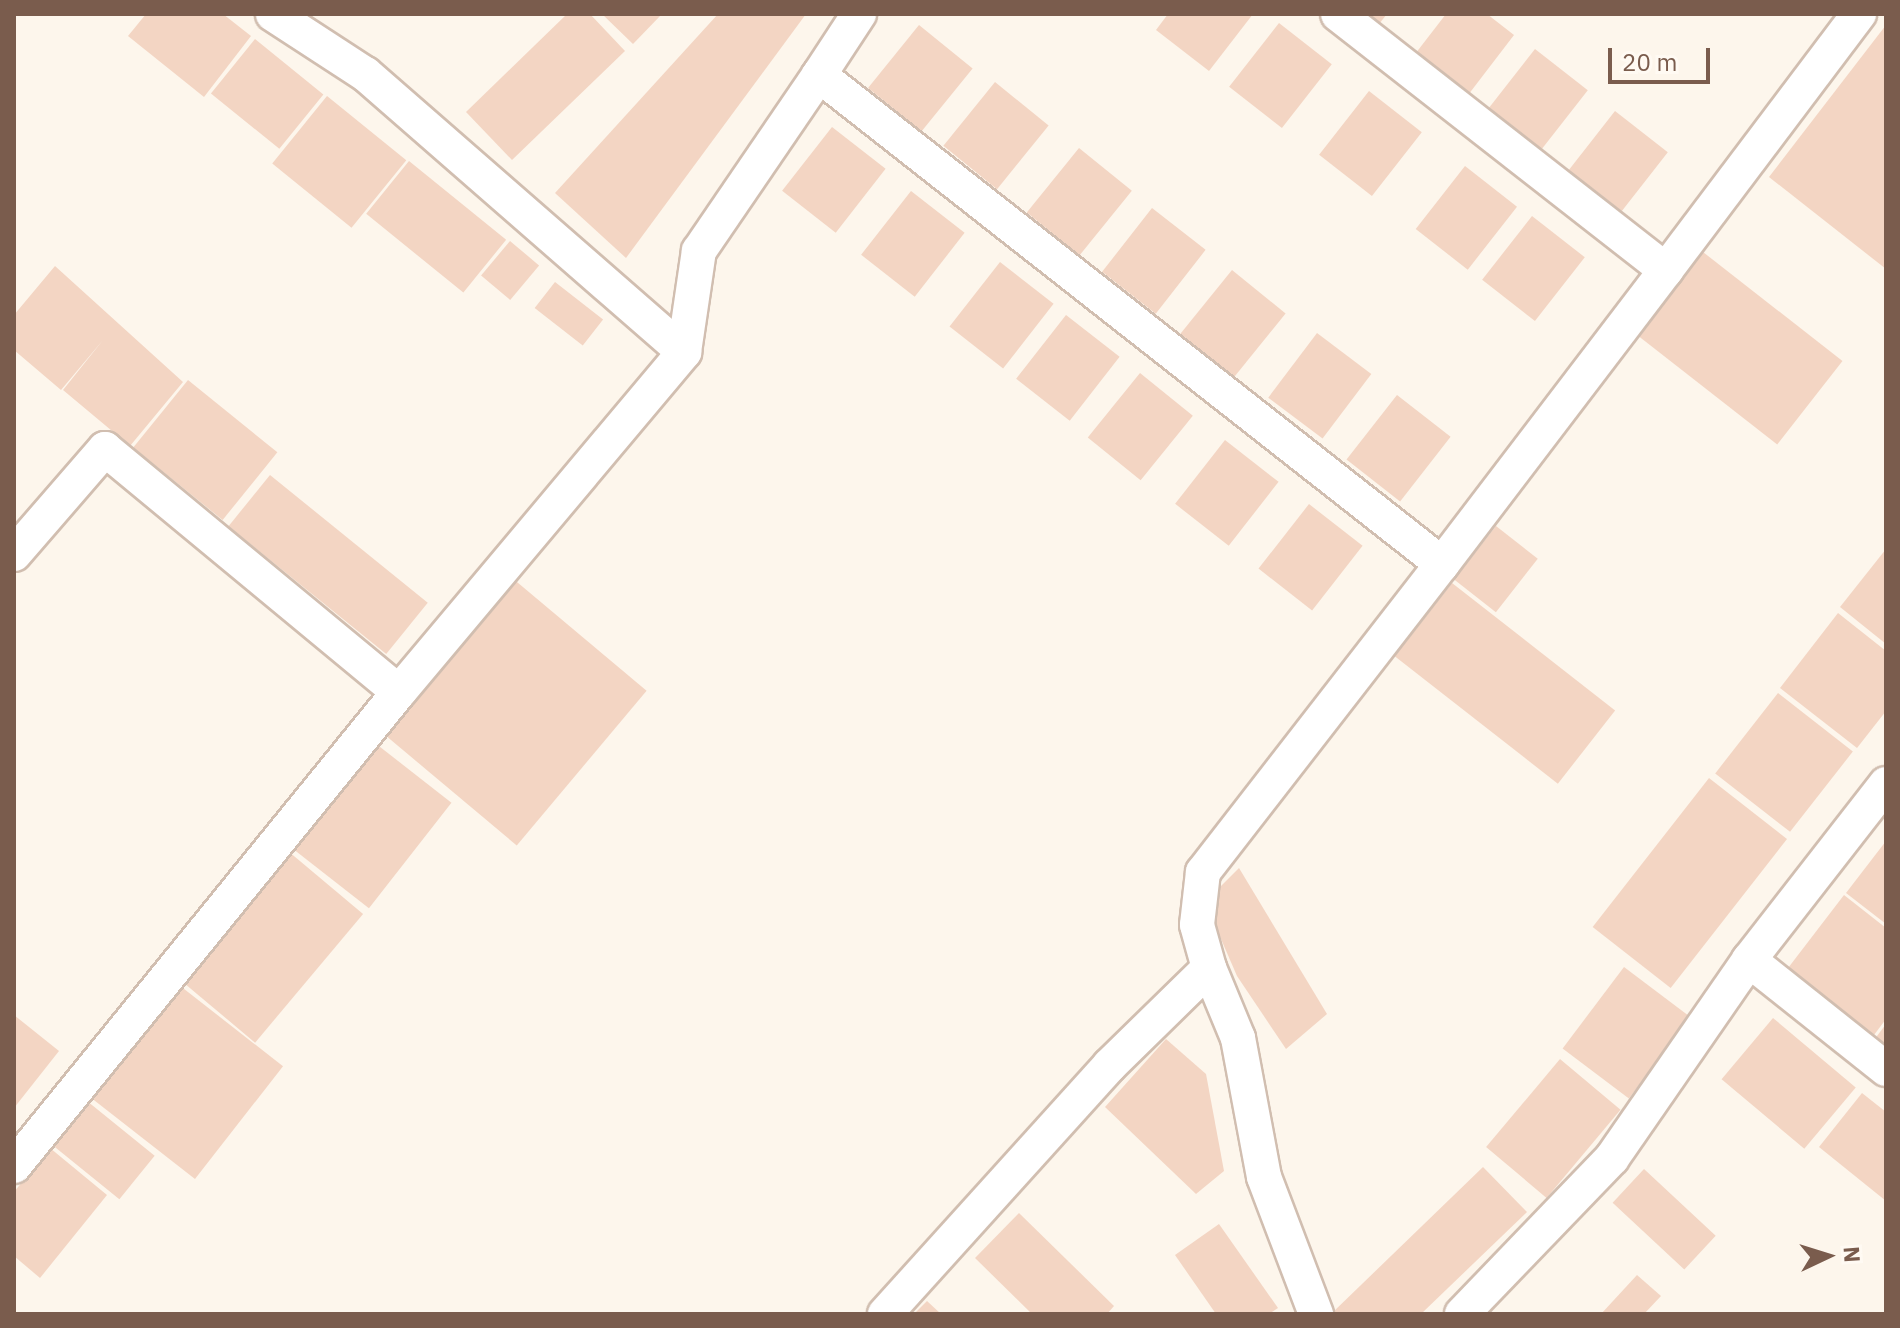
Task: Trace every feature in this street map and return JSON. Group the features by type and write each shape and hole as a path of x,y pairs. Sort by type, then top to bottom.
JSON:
{"street":[{"path":"273,14 365,74 684,352"},
{"path":"14,1166 399,692 684,352 699,251 859,14"},
{"path":"1338,14 1666,270"},
{"path":"1316,1314 1264,1177 1238,1038 1209,968 1197,925 1203,872 1442,564 1859,14"},
{"path":"819,75 1442,564"},
{"path":"14,554 105,449 399,692"},
{"path":"1462,1314 1612,1158 1749,960 1886,784"},
{"path":"1749,960 1886,1069"},
{"path":"885,1314 1109,1066 1209,968"}],"building":[{"path":"146,14 223,14 251,36 204,97 128,36"},
{"path":"567,14 590,14 625,51 512,160 466,112"},
{"path":"602,14 662,14 633,44"},
{"path":"718,14 806,14 626,258 555,193"},
{"path":"1168,14 1253,14 1209,71 1156,30"},
{"path":"1356,14 1387,14 1375,29"},
{"path":"1446,14 1487,14 1514,35 1465,99 1412,58"},
{"path":"1279,23 1332,64 1282,128 1229,87"},
{"path":"919,25 973,68 922,131 868,88"},
{"path":"1886,25 1886,269 1769,177"},
{"path":"255,39 323,94 279,149 211,93"},
{"path":"1535,49 1588,90 1538,154 1485,113"},
{"path":"995,82 1049,125 997,189 943,146"},
{"path":"1369,91 1422,132 1372,196 1319,155"},
{"path":"327,96 406,160 352,228 272,164"},
{"path":"1615,111 1668,152 1619,215 1566,174"},
{"path":"832,127 886,169 836,233 782,191"},
{"path":"1079,148 1132,191 1080,255 1027,213"},
{"path":"409,161 506,240 463,293 366,214"},
{"path":"1465,166 1517,207 1468,270 1416,229"},
{"path":"911,191 965,233 915,297 861,255"},
{"path":"1152,208 1206,250 1156,314 1102,272"},
{"path":"1532,216 1585,257 1535,321 1482,280"},
{"path":"510,241 539,265 510,300 481,275"},
{"path":"1703,252 1842,361 1777,445 1638,336"},
{"path":"1000,262 1054,304 1003,368 950,327"},
{"path":"55,266 183,382 130,446 63,390 103,340 61,390 14,350 14,315"},
{"path":"1232,270 1286,313 1234,377 1180,334"},
{"path":"555,282 603,320 583,346 535,308"},
{"path":"1066,315 1120,357 1070,421 1016,379"},
{"path":"1317,333 1371,374 1323,439 1268,398"},
{"path":"1140,373 1193,416 1141,480 1088,438"},
{"path":"188,380 277,452 223,520 133,448"},
{"path":"1397,395 1451,437 1400,501 1347,460"},
{"path":"1225,440 1279,482 1229,546 1175,504"},
{"path":"270,475 428,603 386,654 228,526"},
{"path":"1309,504 1363,546 1312,610 1259,569"},
{"path":"1496,526 1538,559 1496,612 1454,580"},
{"path":"1886,549 1886,644 1840,607"},
{"path":"511,577 647,691 517,846 381,732"},
{"path":"1452,583 1615,710 1558,784 1395,656"},
{"path":"1838,613 1886,651 1886,711 1857,748 1780,688"},
{"path":"1778,693 1853,751 1790,832 1715,773"},
{"path":"375,743 451,803 369,908 293,849"},
{"path":"1709,778 1787,839 1671,988 1593,927"},
{"path":"1886,841 1886,924 1846,893"},
{"path":"288,851 363,914 255,1043 180,980"},
{"path":"1239,868 1327,1014 1286,1049 1237,976 1205,902"},
{"path":"1844,895 1886,928 1886,1019 1871,1039 1785,972"},
{"path":"1624,967 1690,1017 1629,1098 1563,1048"},
{"path":"179,985 283,1066 195,1179 91,1098"},
{"path":"14,1015 59,1051 14,1108"},
{"path":"1773,1018 1856,1087 1804,1149 1722,1079"},
{"path":"1886,1024 1886,1050 1874,1040"},
{"path":"1166,1039 1206,1074 1224,1171 1196,1194 1105,1107"},
{"path":"1560,1059 1621,1110 1547,1198 1486,1147"},
{"path":"1862,1093 1886,1112 1886,1201 1819,1147"},
{"path":"87,1101 155,1156 119,1199 52,1145"},
{"path":"50,1148 107,1195 40,1278 14,1256 14,1192"},
{"path":"1483,1167 1527,1212 1421,1314 1331,1314"},
{"path":"1644,1169 1716,1236 1684,1269 1613,1203"},
{"path":"1019,1213 1114,1306 1107,1314 1032,1314 975,1258"},
{"path":"1219,1224 1278,1308 1269,1314 1216,1314 1175,1255"},
{"path":"1637,1275 1661,1296 1644,1314 1601,1314"},
{"path":"927,1301 941,1314 914,1314"}]}
